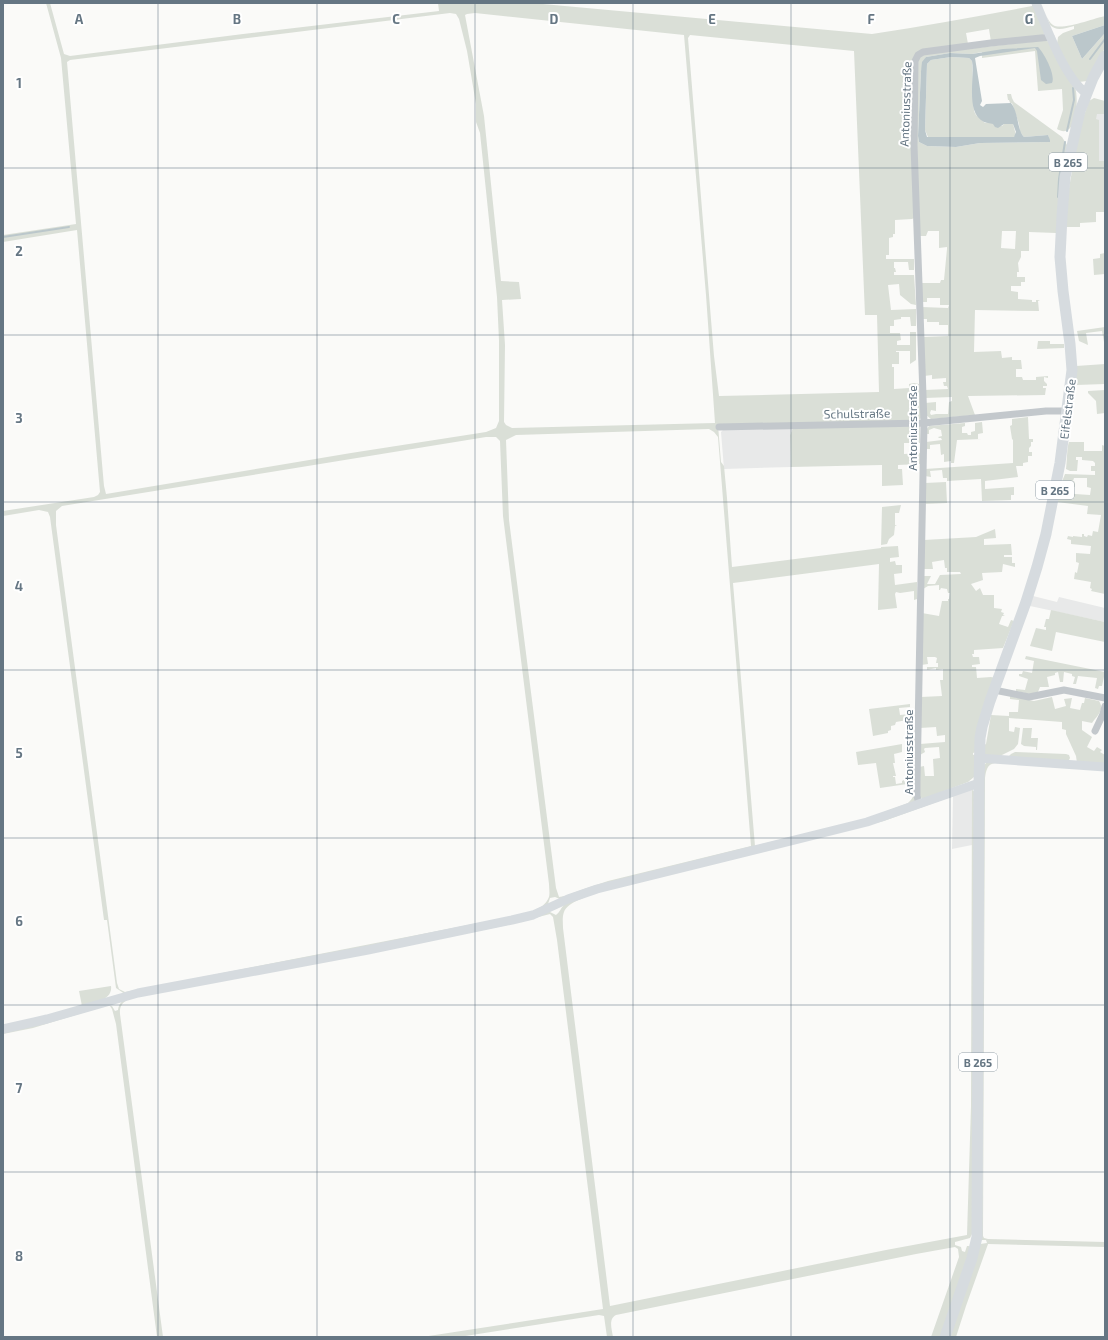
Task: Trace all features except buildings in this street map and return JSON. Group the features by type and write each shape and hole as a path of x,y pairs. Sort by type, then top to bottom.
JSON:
{"main road":[{"name":"Eifelstraße","path":"979,758 981,732 1043,548 1060,463 1071,381 1071,355 1060,257 1065,177 1080,111 1086,93 1105,56"},
{"name":"B 265","path":"945,1337 972,1258 977,1237 979,758"}],"street":[{"path":"1036,3 1051,37 1074,81 1086,93"},
{"name":"Antoniusstraße","path":"919,804 917,796 917,782 924,423 914,145 915,61 920,53 991,43 1051,37"},
{"name":"Schulstraße","path":"719,427 924,423 1046,411 1067,411"},
{"path":"994,690 1030,697 1064,690 1105,698"},
{"path":"1095,731 1105,706"},
{"path":"979,758 1105,767"},
{"path":"3,1029 138,993 368,950 533,915 568,899 596,889 867,822 979,783"}],"shaded area":[{"path":"46,3 50,3 64,54 70,56 439,11 438,3 532,3 872,34 1032,6 1032,3 1034,3 1045,29 1045,33 1040,37 991,42 989,29 966,33 968,44 921,51 913,60 912,131 914,218 895,220 895,234 893,234 893,237 889,238 889,255 886,255 886,259 914,259 914,270 909,270 908,262 894,262 896,272 894,272 894,275 914,275 916,305 911,304 900,295 899,284 888,285 891,310 916,309 916,326 911,326 910,317 901,317 901,319 894,320 894,326 890,326 890,333 900,333 901,340 897,341 897,345 910,345 910,332 916,332 916,360 910,364 910,351 896,351 899,352 899,364 892,364 892,367 894,367 894,389 909,388 909,384 914,383 919,384 921,391 922,417 919,420 913,421 718,425 721,462 724,466 732,567 898,546 899,557 890,558 890,562 895,561 896,565 902,565 902,573 894,574 895,585 917,582 917,599 914,600 914,591 900,593 896,592 897,608 878,610 879,564 733,583 755,846 869,818 908,803 912,799 914,794 914,783 880,788 876,763 858,765 856,752 902,744 902,752 894,754 895,763 893,763 896,776 893,777 895,777 896,784 902,783 904,780 905,783 915,782 916,800 913,803 867,820 588,889 560,899 555,897 550,898 548,904 541,909 514,918 125,994 116,988 107,920 104,920 50,517 48,512 39,510 3,516 3,511 94,497 100,492 77,230 3,242 3,235 76,224 61,58","holes":["450,13 456,14 459,19 467,51 476,104 476,122 480,133 497,297 499,341 499,421 496,428 486,432 106,494 104,486 67,62 70,60","475,13 684,35 706,295 715,423 512,428 504,422 505,345 502,300 521,299 519,282 501,281 484,116 465,15","690,35 854,51 865,315 877,315 879,392 719,396 714,356 688,38","709,429 718,437 751,846 608,881 559,897 556,888 509,520 506,440 516,435","486,437 496,437 500,441 503,516 549,884 549,897 546,902 536,910 516,916 125,992 119,989 56,525 56,511 62,506"]},
{"path":"1041,3 1049,21 1053,25 1057,26 1078,24 1105,16 1105,25 1072,36 1082,59 1105,33 1105,48 1087,81 1079,82 1076,80 1057,44 1058,37 1063,33 1074,29 1074,26 1061,29 1050,25"},
{"path":"1105,25 1105,33 1082,59 1072,36"},
{"path":"1047,40 1075,87 1077,100 1073,124 1069,129 1064,131 1057,129 1063,110 1062,89 1038,91 1035,51 982,58 982,52 972,54 950,53 926,57 921,71 919,142 927,146 956,147 980,143 1050,142 1048,135 1024,137 1020,132 1012,103 1008,100 1007,94 1011,94 1014,102 1062,137 1067,145 1056,233 1029,232 1029,251 1021,251 1021,257 1018,263 1019,272 1017,272 1017,277 1025,277 1025,282 1021,282 1021,286 1011,286 1011,291 1018,292 1018,299 1032,300 1032,302 1040,300 1038,301 1039,311 975,310 974,352 1001,351 1002,358 1012,357 1012,360 1021,360 1022,369 1016,369 1016,377 1022,377 1023,380 1036,380 1036,377 1048,376 1048,378 1044,377 1044,381 1047,384 1047,386 1043,386 1043,388 1046,388 1045,395 968,396 975,415 931,419 926,415 925,403 936,402 936,411 931,410 931,415 948,414 949,402 952,401 952,397 925,398 925,390 948,389 947,386 944,386 943,382 946,382 946,378 932,379 932,375 924,376 923,337 948,336 948,325 939,325 939,322 927,322 927,319 922,319 922,307 948,308 949,305 940,305 940,298 927,298 927,302 923,302 922,300 922,283 940,283 941,280 944,280 947,247 939,248 939,231 928,231 926,236 920,236 918,228 916,62 922,54","holes":["1002,231 1016,231 1015,249 1001,248"]},
{"path":"1038,47 1051,70 1053,79 1052,83 1046,84 1041,80 1037,51 1035,48 980,56 975,58 982,101 980,105 983,107 986,104 1011,103 1014,107 1020,131 1024,137 1048,135 1050,142 980,143 956,147 927,146 919,142 921,71 922,62 926,57 950,53 972,54 1003,49","holes":["951,57 969,58 972,61 973,68 973,103 978,117 984,122 993,124 998,128 1004,124 1013,124 1016,132 1014,137 927,137 925,130 927,64 931,60"]},
{"path":"951,57 969,58 972,61 974,111 976,115 985,123 989,122 1002,126 1004,124 1013,124 1016,135 1014,137 928,137 925,130 927,64 931,60"},
{"path":"1094,98 1105,101 1105,114 1097,114 1096,119 1099,120 1099,161 1105,161 1105,212 1096,212 1096,222 1080,223 1080,227 1066,227 1067,200 1079,130 1089,101"},
{"path":"1105,101 1105,166 1077,157 1083,132"},
{"path":"1105,253 1105,274 1094,275 1093,259 1100,258 1100,254"},
{"path":"1105,327 1105,342 1102,331 1086,333 1088,345 1079,341 1077,331"},
{"path":"1038,341 1050,341 1050,344 1064,344 1064,348 1037,349"},
{"path":"1105,364 1105,384 1076,385 1076,366"},
{"path":"1105,390 1105,413 1097,414 1096,401 1088,393 1088,391"},
{"path":"1028,417 1029,439 1033,439 1033,442 1031,442 1031,446 1029,448 1029,452 1032,452 1032,456 1028,456 1028,462 1023,463 1023,466 1016,466 1018,477 985,481 985,489 1014,487 1014,495 1011,495 1011,500 982,501 981,479 947,481 947,478 943,478 942,470 930,471 931,477 925,476 925,469 1013,463 1013,440 1010,426 1012,425 1012,419"},
{"path":"982,422 983,433 978,434 978,439 982,439 957,440 954,463 951,463 951,461 944,462 944,454 941,455 940,444 930,445 930,449 926,449 926,442 942,440 938,437 942,436 941,430 934,428 929,430 929,434 926,434 926,430 929,426 965,423 965,426 962,427 962,433 971,435 971,432 975,431 975,423"},
{"path":"920,426 920,443 904,443 904,454 920,453 920,464 898,465 898,469 902,469 903,485 882,486 882,465 791,467 790,435 793,428"},
{"path":"793,428 790,435 791,467 724,469 721,432 724,429"},
{"path":"1069,442 1084,442 1084,451 1102,451 1102,445 1105,446 1105,594 1091,591 1091,582 1074,579 1079,563 1076,562 1076,553 1090,554 1091,546 1071,544 1071,540 1067,539 1068,536 1082,537 1082,534 1084,534 1084,536 1087,537 1088,535 1092,536 1093,531 1098,532 1101,515 1087,514 1088,506 1057,502 1060,489 1075,494 1090,495 1091,488 1087,487 1087,478 1074,478 1073,481 1075,482 1075,487 1061,484 1065,474 1095,475 1095,471 1091,471 1091,466 1095,466 1095,463 1093,461 1082,460 1082,457 1076,457 1076,460 1078,460 1077,471 1070,471 1066,469"},
{"path":"946,482 947,503 925,504 925,483"},
{"path":"901,505 899,513 895,513 895,525 897,526 895,526 894,535 889,539 887,544 881,545 882,507"},
{"path":"995,529 996,538 984,539 984,545 1011,544 1012,555 1004,555 1004,557 1012,557 1012,563 1015,563 1015,567 1003,564 1002,572 982,573 983,580 971,584 976,591 980,588 983,595 994,595 994,608 1002,609 1001,612 1004,613 1003,615 1005,616 1002,616 999,624 1008,627 1011,620 1014,621 1003,648 974,650 974,654 972,654 973,657 979,657 980,664 972,665 972,667 976,667 977,678 995,678 976,752 973,753 973,755 976,754 974,777 968,782 923,799 920,797 919,767 924,766 925,776 934,776 933,759 940,758 939,747 925,748 925,752 920,755 920,744 945,742 945,735 937,736 936,727 920,728 921,697 942,696 940,680 943,680 943,669 936,670 936,668 927,670 927,667 938,667 938,663 936,663 937,658 927,657 928,664 921,665 922,613 939,616 942,601 948,601 950,593 948,593 947,589 941,588 939,590 939,585 928,586 923,589 923,576 931,576 927,584 935,584 940,575 961,574 960,572 947,572 944,560 932,562 933,569 923,569 924,540 976,537"},
{"path":"1033,596 1057,602 1059,597 1105,608 1105,622 1030,606"},
{"path":"1051,610 1105,622 1105,642 1056,632 1052,651 1030,646 1036,628 1046,630 1046,627 1044,627 1046,619 1049,619"},
{"path":"1026,656 1105,672 1102,686 1099,686 1098,689 1095,688 1097,678 1078,676 1076,684 1073,684 1075,677 1072,676 1072,674 1064,672 1063,682 1060,682 1058,672 1055,673 1055,675 1047,677 1049,687 1040,687 1038,692 1030,694 1016,691 1016,689 1025,690 1028,679 1019,676 1019,674 1022,674 1023,671 1032,673 1034,661 1025,659"},
{"path":"1010,696 1034,701 1052,697 1055,709 1066,706 1064,699 1072,698 1070,708 1080,710 1085,698 1099,701 1101,704 1100,713 1092,723 1082,721 1082,730 1092,737 1087,747 1094,751 1097,747 1102,750 1100,752 1105,755 1105,766 1077,763 1076,756 1066,734 1066,730 1062,729 1062,722 1009,718 1009,731 1014,732 1015,727 1020,728 1018,744 1014,749 998,757 991,757 984,754 984,745 986,744 991,715 1009,716 1009,712 1018,712 1019,700 1010,699"},
{"path":"910,704 910,707 899,708 900,715 910,714 910,717 914,716 914,725 908,728 907,720 896,722 895,725 891,726 891,730 888,731 888,733 873,736 869,709"},
{"path":"1023,728 1032,728 1031,738 1038,738 1037,750 1036,747 1024,746 1021,744"},
{"path":"1015,752 1066,754 1069,755 1070,758 1068,762 1009,756"},
{"path":"986,763 995,763 990,765 986,770 985,778 983,1236 984,1238 988,1239 1105,1242 1105,1247 988,1244 956,1337 949,1337 980,1244 987,1243 986,1240 982,1240 984,765"},
{"path":"971,789 960,793 961,791"},
{"path":"972,789 972,845 952,849 953,796"},
{"path":"972,790 976,793 973,1232 970,1238 955,1242 955,1245 961,1247 962,1251 965,1252 967,1246 969,1246 971,1251 941,1337 931,1337 959,1257 958,1249 955,1247 616,1315 611,1322 613,1337 607,1337 604,1316 599,1315 459,1337 422,1337 603,1309 557,940 553,917 550,914 512,924 354,956 141,996 129,999 123,1003 120,1009 120,1014 163,1337 157,1337 116,1024 112,1009 110,1006 105,1006 33,1028 3,1034 3,1032 105,1005 112,1006 115,1011 118,1010 121,1002 124,1000 143,994 361,954 512,922 546,912 556,915 567,903 589,893 851,828 889,817 954,793 956,795 884,821 596,893 574,902 566,908 563,916 563,928 610,1306 967,1235 971,1106"},
{"path":"111,986 111,991 106,998 82,1006 79,991"}],"waterway":[{"path":"1090,59 1105,39"},
{"path":"1067,131 1074,100 1073,88"},
{"path":"1058,197 1059,179 1065,142"},
{"path":"3,237 69,227"}]}
